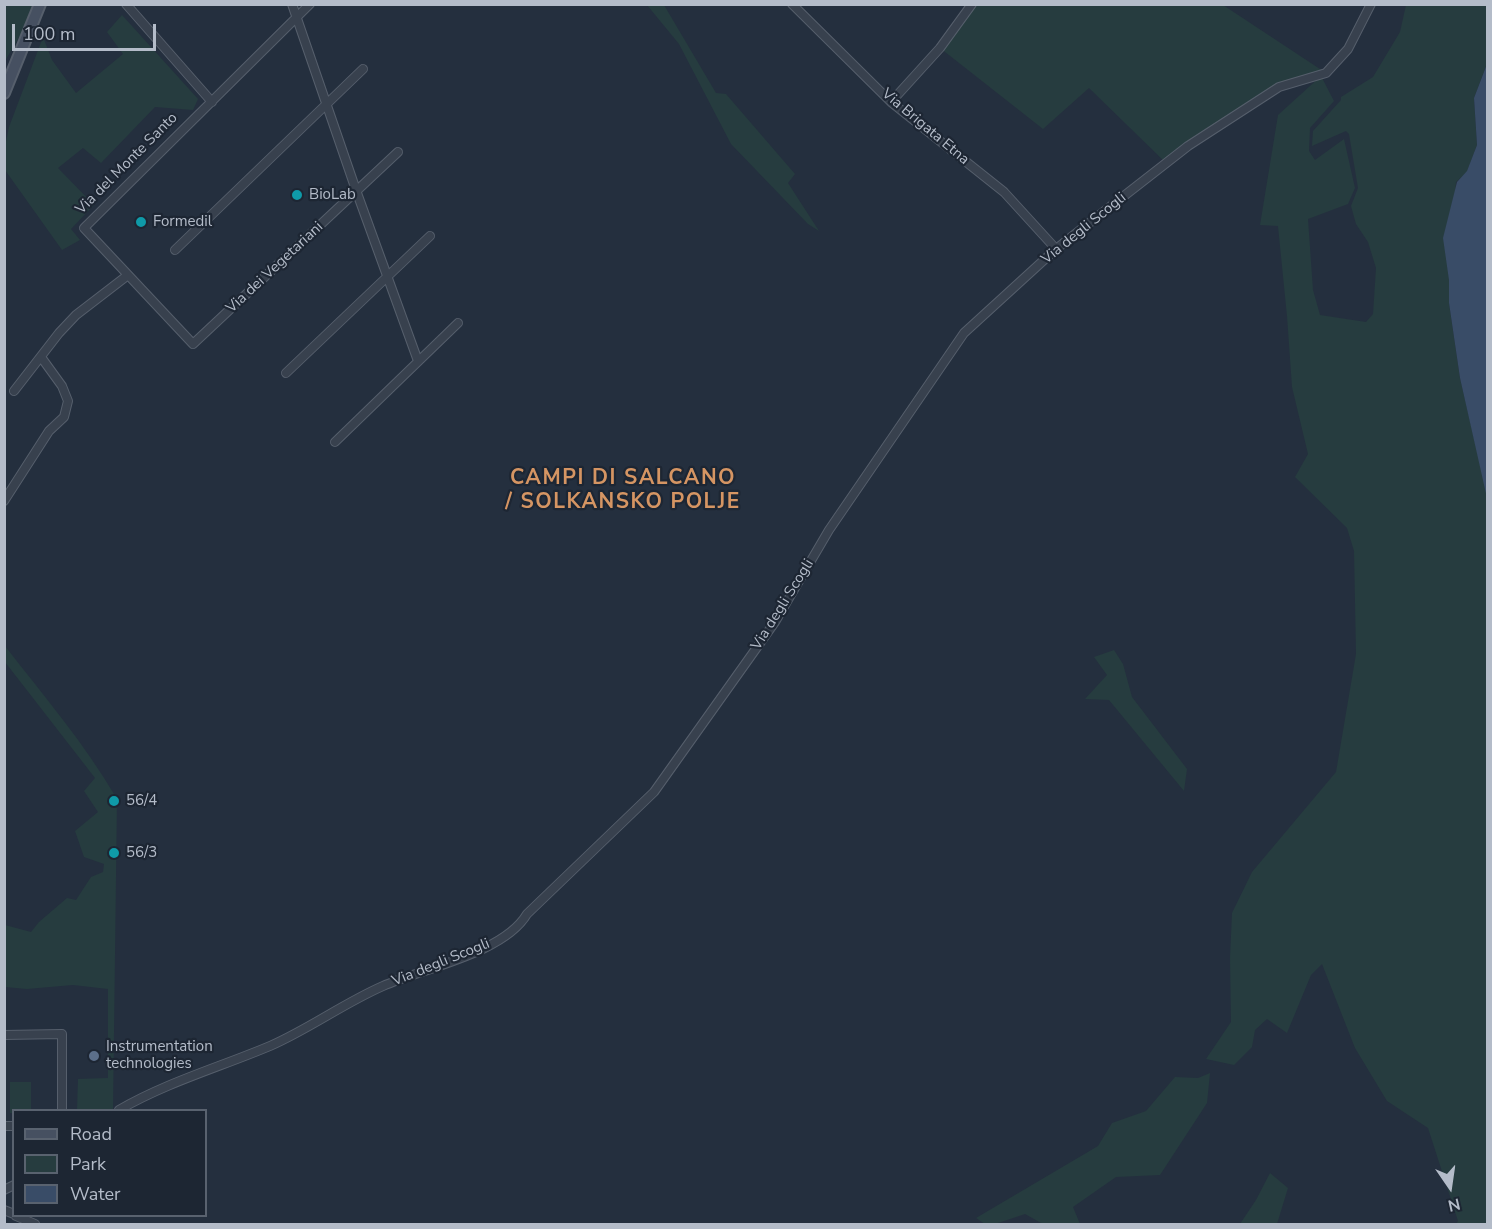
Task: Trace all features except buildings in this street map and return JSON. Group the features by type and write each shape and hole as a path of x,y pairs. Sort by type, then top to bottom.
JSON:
{"main road":[{"path":"4,93 40,4"}],"street":[{"path":"126,4 212,102"},
{"path":"292,4 417,361"},
{"path":"297,17 310,4"},
{"name":"Via Brigata Etna","path":"792,4 891,102 1004,192 1056,249"},
{"path":"891,102 940,48 972,4"},
{"name":"Via degli Scogli","path":"121,1109 141,1097 272,1045 382,986 463,957 511,934 527,914 654,792 775,622 829,530 964,333 1056,249 1188,146 1279,87 1326,73 1348,49 1371,4"},
{"name":"Via del Monte Santo","path":"193,344 84,228 297,17"},
{"path":"175,250 363,69"},
{"path":"357,193 398,152"},
{"name":"Via dei Vegetariani","path":"193,344 357,193"},
{"path":"286,373 430,236"},
{"path":"14,391 76,315 128,275"},
{"path":"335,442 458,323"},
{"path":"4,501 49,431 64,417 68,401 62,386 41,357"},
{"path":"4,1035 63,1034 62,1109"},
{"path":"19,1217 35,1224"}],"green space":[{"path":"5,4 32,5 24,29 5,61"},
{"path":"647,5 664,5 716,93 726,94 795,174 788,183 819,231 808,224 731,144 679,44"},
{"path":"972,5 1223,5 1326,73 1279,87 1166,163 1089,88 1043,129 940,48"},
{"path":"1406,5 1487,5 1487,64 1474,98 1477,145 1467,172 1456,182 1449,303 1460,378 1488,498 1487,1224 1456,1224 1458,1221 1428,1128 1387,1101 1355,1048 1322,964 1311,975 1287,1033 1267,1019 1255,1030 1252,1047 1234,1065 1206,1059 1231,1022 1232,913 1252,872 1336,772 1356,654 1354,551 1347,528 1295,477 1308,454 1292,387 1278,226 1260,225 1278,115 1321,76 1334,101 1310,128 1309,151 1315,160 1344,139 1355,188 1348,204 1308,219 1313,290 1320,315 1366,322 1373,314 1376,268 1368,242 1356,224 1351,206 1358,188 1349,134 1346,131 1312,146 1313,131 1341,100 1341,97 1373,77 1400,32"},
{"path":"122,15 198,99 193,110 155,107 101,163 83,148 58,168 94,205 71,229 80,240 62,250 5,170 5,146 9,127 43,37 52,60 76,93 123,54 107,32"},
{"path":"5,646 78,740 117,799 113,1109 77,1109 78,1079 108,1078 108,989 73,985 27,989 5,987 5,925 31,932 67,898 76,900 91,877 103,872 104,864 84,857 75,831 98,812 84,791 95,778 5,662"},
{"path":"1114,650 1123,664 1132,697 1187,769 1184,791 1109,700 1085,699 1107,675 1094,657"},
{"path":"1210,1073 1207,1103 1160,1175 1116,1177 1073,1207 1080,1224 1043,1224 1025,1214 995,1224 985,1224 976,1218 1098,1146 1112,1123 1146,1111 1175,1077 1198,1078"},
{"path":"10,1082 31,1082 31,1109 12,1109 10,1113"},
{"path":"1270,1173 1288,1188 1277,1224 1240,1224 1256,1200"}],"water":[{"path":"1487,64 1487,498 1460,378 1449,303 1449,280 1443,238 1457,182 1467,171 1477,145 1474,98"}],"place":[{"name":"BioLab","path":"297,195"},
{"name":"Formedil","path":"141,222"},
{"name":"56/4","path":"114,801"},
{"name":"56/3","path":"114,853"},
{"name":"Instrumentation technologies","path":"94,1056"}],"district":[{"name":"CAMPI DI SALCANO / SOLKANSKO POLJE","path":"623,491"}]}
